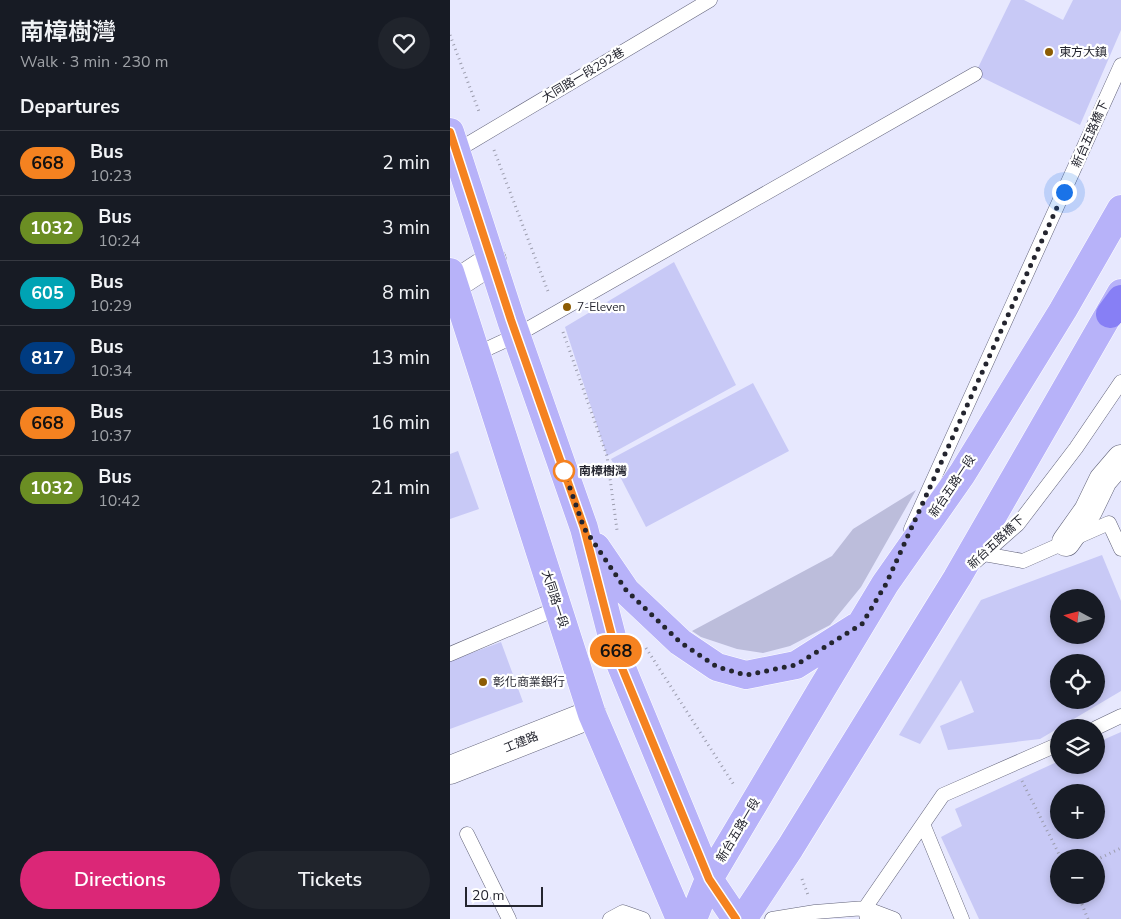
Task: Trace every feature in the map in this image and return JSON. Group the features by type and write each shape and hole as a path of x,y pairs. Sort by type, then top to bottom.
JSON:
{"main road":[{"path":"453,141 516,335 584,528 617,656 709,879 736,919"},
{"name":"新台五路一段","path":"693,919 709,879 886,584 967,466 1063,310 1121,208"},
{"name":"大同路一段","path":"452,279 592,714 680,919"},
{"path":"743,919 790,848 957,578 1117,302"},
{"path":"584,528 626,590 680,642 717,667 746,675 796,665 862,624"}],"street":[{"path":"452,279 492,260"},
{"path":"1066,542 1088,511 1103,480 1121,459"},
{"name":"工建路","path":"450,770 592,714"}],"lane":[{"name":"大同路一段292巷","path":"453,141 487,132 710,0"},
{"name":"新台五路橋下","path":"886,584 1121,65"},
{"path":"476,354 516,335 975,74"},
{"name":"新台五路橋下","path":"957,578 1018,524 1076,448 1121,382"},
{"path":"984,554 1023,561 1108,523 1121,550"},
{"path":"450,654 558,608"},
{"path":"1105,724 1121,716"},
{"path":"866,914 943,795 1050,748"},
{"path":"923,824 962,919"},
{"path":"467,834 509,919"},
{"path":"610,919 623,912 643,919"},
{"path":"772,919 814,912 866,914 894,919"}],"path":[{"path":"450,35 556,312 607,456 617,533"},
{"path":"643,641 646,650 750,811"},
{"path":"1021,778 1056,849"},
{"path":"790,848 814,912"},
{"path":"1105,856 1121,848"},
{"path":"1082,904 1088,919"}],"shaded area":[{"path":"916,490 861,587 830,625 790,646 763,653 737,649 701,637 692,631 832,556 853,529"}],"building":[{"name":"東方大鎮","path":"1011,0 1024,0 1063,20 1073,0 1121,0 1121,30 1080,125 975,74"},
{"path":"674,262 736,385 607,456 565,327"},
{"path":"753,383 789,451 646,527 611,459"},
{"path":"458,451 479,509 450,519 450,454"},
{"path":"1102,555 1121,601 1121,691 1105,700 1105,654 1050,654 1050,709 1091,709 1074,719 1050,719 1050,733 1040,739 948,750 940,726 974,712 961,680 920,744 899,735 981,600"},
{"name":"彰化商業銀行","path":"501,642 523,702 450,729 450,661"},
{"path":"1121,732 1121,919 979,919 941,837 962,826 955,809 1050,765 1050,774 1105,774 1105,739"}],"bus line":[{"name":"668","path":"450,132 516,335 584,528 617,656 709,879 736,919"}],"place":[{"name":"東方大鎮","path":"1049,52"},
{"name":"7-Eleven","path":"567,307"},
{"name":"南樟樹灣","path":"564,471"},
{"name":"彰化商業銀行","path":"483,682"}],"route":[{"path":"564,471 584,528 626,590 680,642 717,667 746,675 796,665 862,624 886,584 1064,192"}]}
